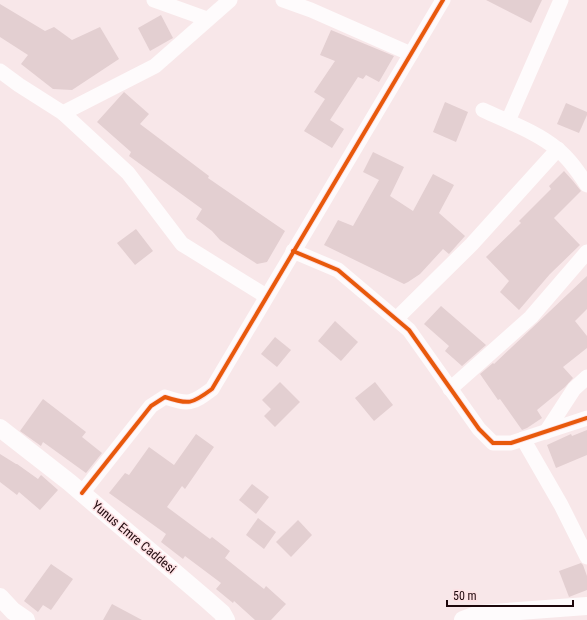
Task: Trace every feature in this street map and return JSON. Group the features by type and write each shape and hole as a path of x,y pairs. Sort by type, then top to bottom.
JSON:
{"street":[{"path":"154,0 207,20"},
{"path":"63,113 155,66 230,0"},
{"path":"283,0 313,5 411,54"},
{"path":"82,493 151,406 165,397 180,402 195,401 212,389 443,0"},
{"path":"508,121 562,0"},
{"path":"0,71 63,113 128,174 182,244 266,296"},
{"path":"483,110 530,132 558,149 587,185"},
{"path":"396,319 472,244 558,149"},
{"path":"293,251 338,270 409,330 479,429 493,443 511,443 587,418"},
{"path":"450,389 531,317 587,252"},
{"path":"546,432 574,389 587,377"},
{"name":"Yunus Emre Caddesi","path":"0,428 82,493 205,598 222,614 226,620"},
{"path":"523,439 561,505 587,557"},
{"path":"0,597 16,617"},
{"path":"463,620 479,614 587,606"}],"building":[{"path":"486,0 542,0 531,23"},
{"path":"0,4 45,31 54,27 72,40 100,27 119,59 72,90 53,89 21,64 28,55 0,37"},
{"path":"161,15 173,38 150,51 138,28"},
{"path":"331,30 394,56 379,82 366,75 363,79 358,77 330,120 344,129 332,148 304,131 325,99 314,92 335,61 320,55"},
{"path":"124,92 149,114 140,124 209,176 208,178 285,231 267,262 257,264 220,240 212,231 196,219 202,209 129,156 131,152 97,122"},
{"path":"445,102 468,112 456,142 433,132"},
{"path":"566,103 587,112 579,133 557,124"},
{"path":"373,152 404,167 390,196 413,211 433,174 454,185 439,213 465,236 449,254 443,249 420,274 404,284 324,245 338,220 353,226 379,180 363,172"},
{"path":"564,171 581,191 554,218 580,245 550,274 519,310 500,292 509,281 486,257 521,223 519,221 551,189 549,186"},
{"path":"136,229 153,251 135,265 117,243"},
{"path":"587,276 587,309 575,321 587,336 587,348 563,367 573,378 565,387 537,410 542,418 522,430 480,374 493,363 494,364"},
{"path":"441,306 486,345 462,366 445,351 449,346 424,324"},
{"path":"335,321 358,342 341,361 318,341"},
{"path":"275,337 291,350 277,367 261,354"},
{"path":"280,382 300,402 275,427 264,416 271,409 262,400"},
{"path":"375,382 393,405 374,421 355,398"},
{"path":"43,399 86,432 82,437 102,453 86,473 43,442 41,446 20,431"},
{"path":"587,430 587,455 556,468 547,445 571,434 572,436"},
{"path":"196,434 214,447 185,489 182,486 167,507 210,539 212,537 230,551 225,558 264,589 266,586 286,604 271,620 255,620 234,601 233,603 216,589 221,583 185,556 183,559 161,542 166,534 109,493 125,473 129,475 149,447 174,465"},
{"path":"0,454 38,479 41,475 58,490 40,510 19,492 17,495 0,482"},
{"path":"252,484 269,497 256,514 239,500"},
{"path":"258,518 276,532 264,549 246,535"},
{"path":"298,520 312,535 291,557 276,542"},
{"path":"581,563 587,576 587,590 569,597 559,571"},
{"path":"51,564 73,579 51,610 43,605 38,612 24,601"},
{"path":"112,604 142,620 103,620"}],"cycle path":[{"path":"82,493 151,406 165,397 190,402 200,398 212,389 443,0"},
{"path":"293,251 338,270 409,330 479,429 493,443 511,443 587,418"}]}
